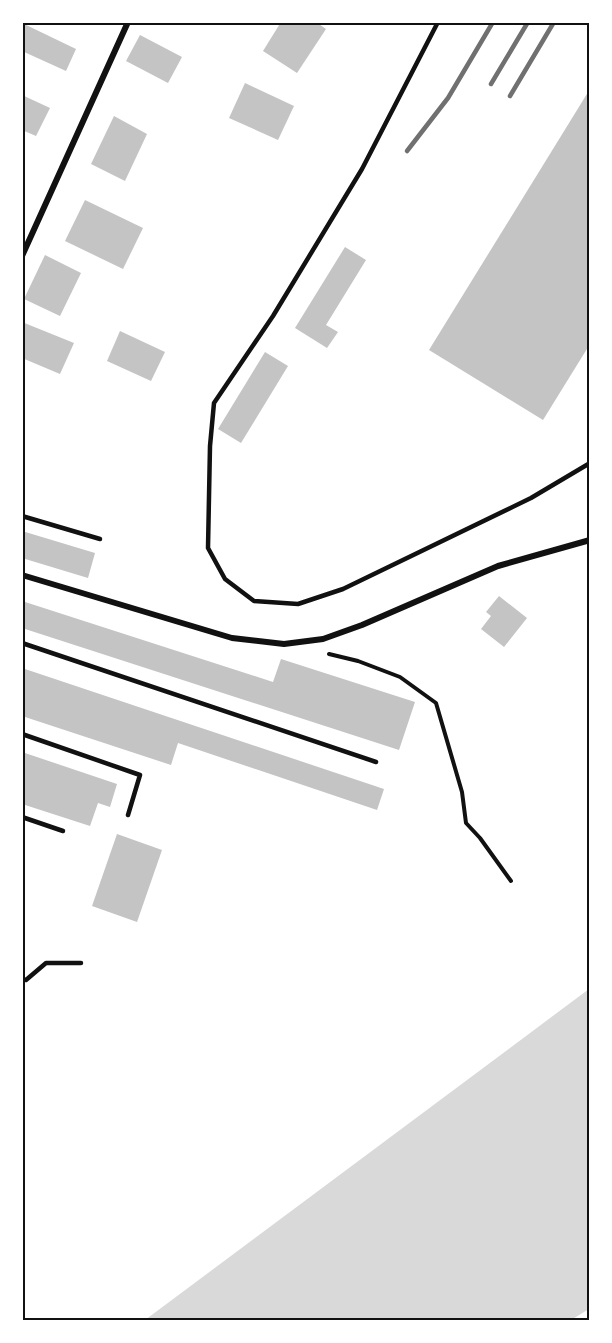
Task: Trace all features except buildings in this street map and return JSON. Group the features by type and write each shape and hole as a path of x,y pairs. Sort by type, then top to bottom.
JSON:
{"street":[{"path":"22,256 128,22"},
{"path":"22,575 232,638 284,644 323,639 362,625 498,566 590,540"}],"lane":[{"path":"438,22 362,169 273,316 214,403 210,446 208,548 225,579 254,601 298,604 343,589 406,559 531,498 590,463"},
{"path":"22,516 100,539"},
{"path":"22,643 376,762"},
{"path":"22,734 140,775 128,815"},
{"path":"22,817 63,831"},
{"path":"22,979 26,980 46,963 81,963"}],"path":[{"path":"326,654 358,661 400,677 436,704 462,792 466,823 480,838 511,881"}],"shaded area":[{"path":"589,989 589,1309 571,1320 145,1320"}],"railway":[{"path":"407,151 448,98 493,22"},
{"path":"491,84 528,22"},
{"path":"510,96 554,22"}]}
